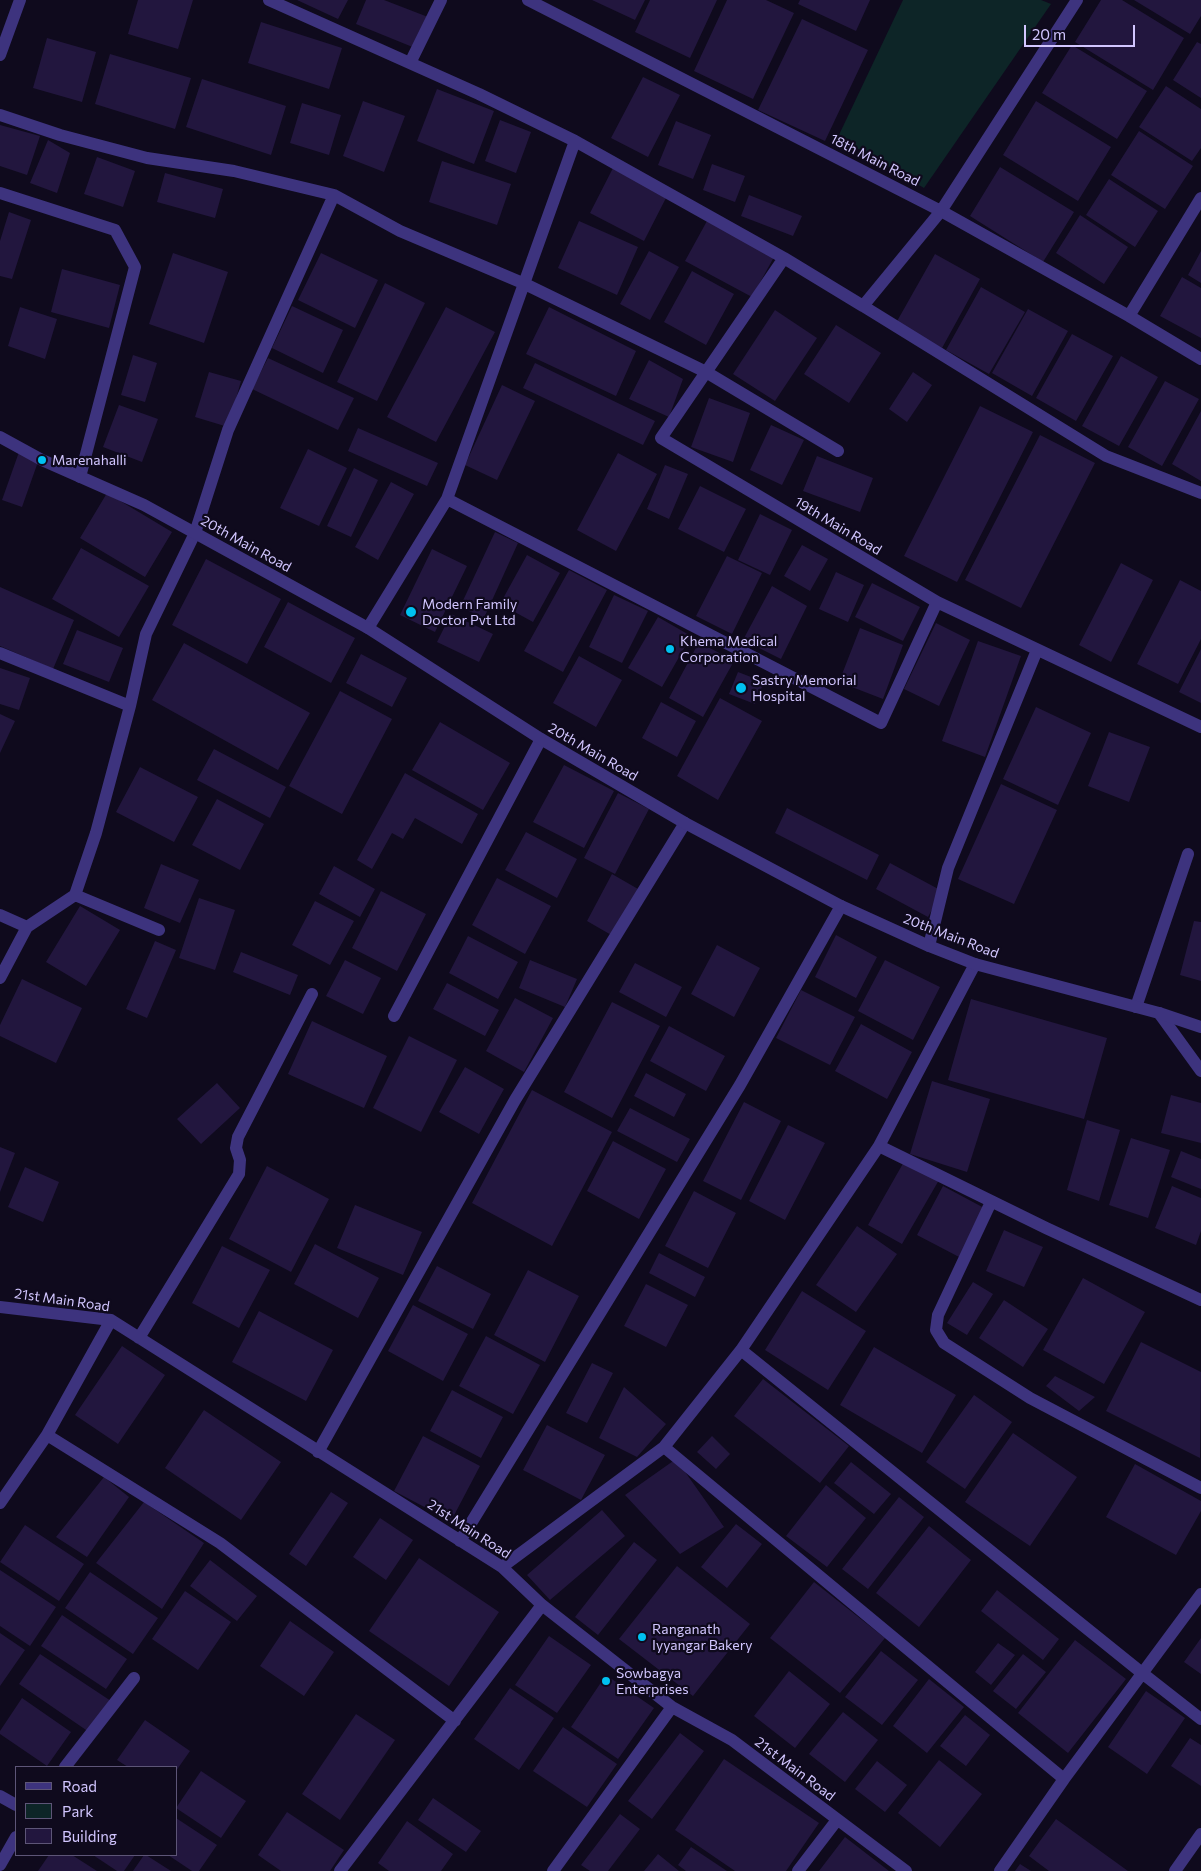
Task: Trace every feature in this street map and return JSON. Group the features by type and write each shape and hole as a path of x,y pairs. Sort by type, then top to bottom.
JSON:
{"street":[{"path":"0,55 20,0"},
{"path":"269,0 410,63 575,141 784,258 1106,456 1201,493"},
{"path":"410,63 442,0"},
{"name":"18th Main Road","path":"528,0 941,211 1129,316 1201,359"},
{"path":"863,306 941,211 1077,0"},
{"path":"0,115 147,158 234,171 334,195 400,231 525,284 706,372 838,451"},
{"path":"368,628 447,499 575,141"},
{"path":"0,193 115,230 135,267 80,476"},
{"path":"0,978 28,927 75,895 96,833 130,706 146,634 195,533 228,430 334,195"},
{"path":"1129,316 1201,198"},
{"name":"19th Main Road","path":"784,258 661,438 937,602 1201,727"},
{"name":"20th Main Road","path":"0,437 42,460 144,504 368,628 541,740 685,823 841,906 929,946 975,964 1159,1013 1201,1027"},
{"path":"447,499 881,723 937,602"},
{"path":"929,946 948,868 1037,650"},
{"path":"0,653 130,706"},
{"path":"394,1016 541,740"},
{"path":"318,1452 515,1100 685,823"},
{"path":"1136,1007 1188,854"},
{"path":"75,895 159,930"},
{"path":"460,1541 740,1085 841,906"},
{"path":"0,915 28,927"},
{"path":"502,1567 664,1447 741,1350 879,1146 975,964"},
{"path":"139,1338 239,1174 240,1160 236,1148 238,1137 312,994"},
{"path":"1159,1013 1201,1072"},
{"path":"879,1146 1106,1257 1201,1300"},
{"path":"992,1202 938,1316 936,1330 944,1343 1030,1398 1201,1488"},
{"name":"21st Main Road","path":"0,1306 111,1320 502,1567 542,1605 672,1707 732,1740 906,1871"},
{"path":"0,1504 47,1435 111,1320"},
{"path":"741,1350 1142,1673 1201,1718"},
{"path":"47,1435 220,1543 455,1721"},
{"path":"664,1447 1064,1779"},
{"path":"1000,1871 1064,1779 1201,1594"},
{"path":"340,1871 542,1605"},
{"path":"66,1766 134,1678"},
{"path":"553,1871 672,1707"},
{"path":"0,1796 15,1804"},
{"path":"798,1871 837,1820"},
{"path":"1175,1871 1201,1834"},
{"path":"0,1865 15,1839"}],"green space":[{"path":"903,0 1041,0 1051,4 924,188 838,137"}],"building":[{"path":"138,0 193,0 178,49 128,34"},
{"path":"297,0 348,0 338,19"},
{"path":"366,0 384,0 428,17 415,48 356,24"},
{"path":"592,0 645,0 635,20"},
{"path":"650,0 717,0 690,58 635,32"},
{"path":"727,0 766,0 794,13 753,99 694,71"},
{"path":"800,0 870,0 856,31 798,4"},
{"path":"1101,0 1122,0 1184,38 1153,90 1075,42"},
{"path":"1134,0 1201,0 1201,16 1190,34"},
{"path":"802,19 868,50 825,141 758,110"},
{"path":"261,22 342,48 329,89 248,63"},
{"path":"47,38 96,52 82,102 33,88"},
{"path":"1197,42 1201,44 1201,98 1173,80"},
{"path":"1072,45 1147,91 1117,139 1042,93"},
{"path":"110,54 191,78 175,129 95,104"},
{"path":"643,77 680,95 648,157 611,138"},
{"path":"202,79 286,106 271,155 186,127"},
{"path":"1166,86 1201,109 1201,148 1192,161 1139,127"},
{"path":"437,89 494,111 474,164 417,141"},
{"path":"363,101 405,116 384,172 343,156"},
{"path":"1036,101 1111,147 1078,201 1003,155"},
{"path":"302,103 341,115 329,155 290,143"},
{"path":"500,120 531,132 516,173 485,161"},
{"path":"676,121 711,135 693,179 658,165"},
{"path":"0,125 40,136 27,175 0,166"},
{"path":"1139,131 1193,166 1165,209 1111,175"},
{"path":"48,140 70,153 57,193 30,183"},
{"path":"97,157 135,171 123,207 84,194"},
{"path":"442,161 511,184 497,225 429,202"},
{"path":"712,164 745,176 735,202 703,190"},
{"path":"1000,167 1074,212 1043,262 970,216"},
{"path":"613,168 667,196 644,241 590,213"},
{"path":"165,173 223,189 215,218 157,202"},
{"path":"1109,179 1158,211 1135,247 1086,215"},
{"path":"749,195 802,216 793,236 741,216"},
{"path":"9,212 31,220 12,279 0,276 0,241"},
{"path":"1080,215 1128,247 1104,284 1056,253"},
{"path":"579,221 638,247 617,295 558,268"},
{"path":"707,221 774,257 752,297 685,261"},
{"path":"649,251 679,267 650,320 620,304"},
{"path":"1201,251 1201,283 1188,275"},
{"path":"173,253 228,272 204,343 149,324"},
{"path":"321,253 378,280 355,328 298,300"},
{"path":"935,254 980,279 942,348 896,323"},
{"path":"62,269 120,285 109,328 51,312"},
{"path":"692,271 734,294 706,345 664,322"},
{"path":"1182,277 1201,288 1201,338 1160,316"},
{"path":"385,283 425,303 377,401 337,382"},
{"path":"981,287 1025,312 989,374 946,350"},
{"path":"292,306 343,330 323,373 272,348"},
{"path":"20,307 57,319 45,359 8,346"},
{"path":"446,307 495,332 436,442 387,417"},
{"path":"549,307 636,351 616,396 526,354"},
{"path":"1028,309 1068,331 1032,396 992,373"},
{"path":"775,310 817,338 775,401 733,374"},
{"path":"836,325 881,353 849,403 804,374"},
{"path":"1072,334 1113,356 1076,421 1036,398"},
{"path":"133,355 157,363 145,402 121,395"},
{"path":"1121,356 1158,377 1119,446 1082,426"},
{"path":"268,358 354,398 338,430 252,389"},
{"path":"649,360 683,379 669,417 629,399"},
{"path":"535,363 655,421 643,445 523,388"},
{"path":"209,372 241,381 228,427 195,417"},
{"path":"913,372 932,385 907,422 889,409"},
{"path":"1165,381 1199,399 1162,466 1128,447"},
{"path":"502,385 535,401 497,480 465,465"},
{"path":"709,398 750,413 733,462 691,447"},
{"path":"119,405 158,419 142,462 103,447"},
{"path":"980,406 1033,432 957,582 904,556"},
{"path":"1201,411 1201,481 1172,464"},
{"path":"771,425 804,440 782,485 750,470"},
{"path":"358,428 438,463 427,486 348,451"},
{"path":"1040,435 1095,463 1021,608 965,580"},
{"path":"308,449 347,468 319,526 280,508"},
{"path":"19,452 39,459 22,507 2,500"},
{"path":"618,453 657,474 616,551 577,530"},
{"path":"817,456 873,478 860,512 803,491"},
{"path":"665,465 688,474 669,519 647,509"},
{"path":"354,468 378,480 351,537 327,526"},
{"path":"391,482 414,494 378,560 355,547"},
{"path":"700,486 746,509 724,552 678,529"},
{"path":"107,493 172,532 145,577 80,538"},
{"path":"760,514 792,530 770,575 738,560"},
{"path":"495,532 518,543 484,618 460,607"},
{"path":"802,545 828,559 810,591 784,576"},
{"path":"81,548 149,586 119,637 52,599"},
{"path":"432,549 467,566 435,632 400,615"},
{"path":"527,555 560,573 533,622 500,604"},
{"path":"727,556 762,573 732,634 696,616"},
{"path":"206,559 281,599 247,664 172,625"},
{"path":"1121,563 1153,580 1111,662 1079,645"},
{"path":"569,570 607,590 563,672 524,651"},
{"path":"836,572 864,585 848,622 819,609"},
{"path":"1180,580 1201,591 1201,639 1178,684 1137,664"},
{"path":"872,583 920,607 903,641 855,617"},
{"path":"772,586 807,606 781,659 743,640"},
{"path":"0,587 74,620 53,669 0,646"},
{"path":"614,595 648,611 622,663 589,647"},
{"path":"288,602 355,638 331,683 264,647"},
{"path":"451,614 493,634 479,662 437,642"},
{"path":"658,617 691,636 662,687 628,668"},
{"path":"936,623 970,640 939,706 904,689"},
{"path":"860,628 903,645 883,699 839,682"},
{"path":"77,630 123,648 109,682 63,664"},
{"path":"978,641 1021,656 985,757 942,741"},
{"path":"699,642 734,661 703,717 669,698"},
{"path":"184,643 310,713 278,770 152,700"},
{"path":"1201,649 1201,703 1179,692"},
{"path":"361,654 407,678 392,707 346,683"},
{"path":"579,656 622,680 596,727 553,703"},
{"path":"0,668 30,678 19,710 0,704"},
{"path":"738,672 764,682 755,704 729,694"},
{"path":"340,691 392,719 342,814 289,786"},
{"path":"720,698 762,721 718,800 677,776"},
{"path":"661,702 696,721 677,757 642,738"},
{"path":"1036,707 1091,733 1058,805 1003,779"},
{"path":"0,714 15,721 0,753"},
{"path":"440,722 510,763 483,810 412,770"},
{"path":"1109,732 1150,747 1129,802 1088,786"},
{"path":"214,749 286,787 270,818 197,780"},
{"path":"564,765 614,791 584,848 533,822"},
{"path":"140,767 198,797 174,842 116,812"},
{"path":"405,773 478,814 462,844 415,818 403,839 392,833 372,869 357,860"},
{"path":"1001,784 1057,810 1014,904 958,879"},
{"path":"618,793 649,809 615,874 584,858"},
{"path":"217,799 264,824 240,870 192,845"},
{"path":"787,808 879,855 867,880 775,833"},
{"path":"526,832 577,859 557,898 505,870"},
{"path":"890,863 942,891 928,917 876,889"},
{"path":"161,864 199,880 180,923 144,908"},
{"path":"334,866 375,889 360,917 319,894"},
{"path":"612,874 638,889 613,936 587,921"},
{"path":"497,878 551,906 525,954 472,925"},
{"path":"381,891 426,914 397,971 352,948"},
{"path":"199,898 235,910 215,970 179,958"},
{"path":"315,901 354,921 330,965 292,945"},
{"path":"80,906 120,930 86,986 46,962"},
{"path":"1194,921 1201,922 1201,981 1180,975"},
{"path":"836,935 877,957 856,998 815,977"},
{"path":"468,936 518,962 498,999 449,973"},
{"path":"155,941 176,950 147,1018 126,1009"},
{"path":"717,945 760,968 734,1017 691,994"},
{"path":"241,952 298,975 290,995 233,972"},
{"path":"345,960 381,978 363,1014 326,996"},
{"path":"530,960 577,979 565,1007 519,988"},
{"path":"885,960 940,987 913,1040 858,1011"},
{"path":"635,963 682,987 666,1017 619,992"},
{"path":"22,979 82,1008 56,1063 0,1036 0,1025"},
{"path":"447,983 499,1010 485,1036 433,1009"},
{"path":"801,990 855,1017 830,1065 776,1038"},
{"path":"515,998 553,1018 524,1072 486,1051"},
{"path":"971,999 1107,1038 1084,1119 948,1080"},
{"path":"612,1002 660,1026 612,1118 564,1092"},
{"path":"312,1021 387,1056 364,1108 288,1074"},
{"path":"861,1024 912,1052 887,1099 835,1071"},
{"path":"669,1026 725,1056 706,1091 650,1061"},
{"path":"409,1036 457,1060 421,1132 373,1108"},
{"path":"465,1067 504,1089 479,1134 439,1112"},
{"path":"646,1073 686,1094 674,1117 634,1096"},
{"path":"932,1081 990,1099 967,1172 910,1154"},
{"path":"217,1083 240,1108 201,1144 177,1119"},
{"path":"532,1090 612,1132 552,1246 472,1203"},
{"path":"1171,1095 1201,1103 1201,1143 1161,1133"},
{"path":"744,1102 781,1121 741,1200 703,1181"},
{"path":"630,1108 690,1139 677,1162 617,1131"},
{"path":"1087,1120 1120,1130 1099,1201 1067,1190"},
{"path":"788,1125 825,1143 785,1220 749,1201"},
{"path":"1131,1138 1170,1150 1148,1218 1109,1205"},
{"path":"613,1141 666,1169 639,1219 587,1191"},
{"path":"0,1147 15,1153 0,1192"},
{"path":"1181,1151 1201,1159 1201,1189 1171,1177"},
{"path":"905,1160 939,1180 902,1244 868,1225"},
{"path":"267,1166 329,1199 291,1272 229,1239"},
{"path":"25,1167 59,1182 43,1222 8,1207"},
{"path":"943,1186 986,1209 961,1258 917,1235"},
{"path":"1172,1186 1201,1198 1201,1231 1196,1245 1155,1228"},
{"path":"694,1191 736,1213 708,1268 665,1246"},
{"path":"355,1205 422,1232 403,1275 337,1248"},
{"path":"857,1226 897,1254 856,1312 816,1285"},
{"path":"1004,1230 1043,1247 1024,1287 986,1271"},
{"path":"315,1244 379,1278 358,1318 294,1284"},
{"path":"222,1246 270,1270 239,1328 192,1303"},
{"path":"659,1253 705,1277 695,1297 649,1273"},
{"path":"437,1266 491,1294 473,1329 418,1301"},
{"path":"528,1270 579,1296 545,1362 494,1335"},
{"path":"1083,1278 1145,1312 1104,1384 1043,1350"},
{"path":"973,1282 993,1294 967,1335 947,1323"},
{"path":"646,1284 688,1305 666,1347 624,1326"},
{"path":"802,1291 866,1331 828,1390 765,1350"},
{"path":"1004,1300 1048,1329 1023,1367 979,1338"},
{"path":"413,1305 468,1334 443,1381 388,1351"},
{"path":"259,1311 333,1350 306,1401 232,1362"},
{"path":"486,1336 540,1365 513,1414 459,1386"},
{"path":"1141,1342 1201,1372 1200,1458 1106,1411"},
{"path":"122,1346 165,1375 118,1444 75,1415"},
{"path":"874,1347 956,1395 922,1453 840,1405"},
{"path":"592,1363 613,1373 587,1423 566,1413"},
{"path":"1055,1376 1095,1397 1079,1411 1046,1386"},
{"path":"763,1379 849,1446 820,1483 734,1416"},
{"path":"624,1387 666,1424 637,1457 599,1438"},
{"path":"452,1390 503,1417 481,1458 430,1431"},
{"path":"974,1395 1012,1422 965,1489 926,1462"},
{"path":"204,1410 281,1462 241,1520 165,1468"},
{"path":"547,1425 605,1455 581,1500 523,1470"},
{"path":"1013,1433 1077,1477 1030,1546 965,1502"},
{"path":"423,1436 480,1466 451,1521 394,1491"},
{"path":"712,1436 730,1454 716,1469 697,1452"},
{"path":"676,1459 724,1527 680,1554 625,1495"},
{"path":"851,1462 891,1494 874,1514 834,1483"},
{"path":"1135,1464 1201,1501 1201,1511 1176,1555 1106,1517"},
{"path":"104,1477 129,1497 87,1557 56,1537"},
{"path":"826,1485 866,1518 827,1567 786,1536"},
{"path":"331,1492 348,1503 306,1566 289,1554"},
{"path":"899,1497 924,1517 868,1589 842,1569"},
{"path":"144,1502 204,1543 162,1609 96,1563"},
{"path":"602,1510 625,1536 550,1600 527,1575"},
{"path":"380,1518 413,1540 386,1580 353,1557"},
{"path":"736,1524 762,1544 727,1588 701,1567"},
{"path":"25,1525 84,1564 59,1601 0,1562"},
{"path":"929,1526 971,1560 919,1627 876,1593"},
{"path":"634,1542 657,1560 598,1635 575,1617"},
{"path":"419,1558 499,1612 449,1686 369,1631"},
{"path":"210,1560 257,1596 237,1621 190,1586"},
{"path":"677,1566 750,1624 693,1696 619,1639"},
{"path":"0,1570 56,1607 30,1646 0,1626"},
{"path":"90,1572 158,1618 133,1654 65,1608"},
{"path":"814,1582 885,1638 840,1693 770,1638"},
{"path":"997,1590 1059,1639 1043,1660 981,1611"},
{"path":"185,1591 231,1622 198,1670 152,1639"},
{"path":"62,1615 127,1659 106,1689 41,1646"},
{"path":"290,1621 334,1652 304,1696 260,1666"},
{"path":"0,1633 25,1650 0,1686"},
{"path":"549,1636 591,1665 557,1713 515,1685"},
{"path":"1201,1638 1201,1674 1184,1662"},
{"path":"1075,1640 1126,1679 1068,1753 1018,1713"},
{"path":"998,1643 1015,1655 991,1685 975,1672"},
{"path":"881,1651 918,1680 882,1725 845,1697"},
{"path":"40,1654 111,1701 89,1732 19,1684"},
{"path":"1023,1654 1046,1672 1016,1709 993,1691"},
{"path":"789,1671 830,1704 795,1748 754,1716"},
{"path":"606,1675 654,1708 618,1759 571,1727"},
{"path":"929,1679 964,1707 927,1753 893,1726"},
{"path":"510,1688 554,1718 519,1770 474,1739"},
{"path":"1146,1691 1185,1718 1147,1774 1108,1747"},
{"path":"22,1698 71,1732 47,1766 0,1734 0,1731"},
{"path":"843,1712 878,1740 845,1782 809,1754"},
{"path":"356,1714 395,1740 340,1820 302,1794"},
{"path":"965,1715 990,1735 966,1766 940,1746"},
{"path":"145,1720 190,1751 178,1768 178,1766 126,1766 117,1760"},
{"path":"563,1727 617,1764 587,1807 533,1771"},
{"path":"680,1733 704,1751 652,1819 628,1801"},
{"path":"1190,1738 1201,1745 1201,1786 1171,1766"},
{"path":"724,1759 819,1823 786,1871 735,1871 675,1830"},
{"path":"939,1760 982,1794 940,1847 898,1813"},
{"path":"877,1761 907,1785 885,1812 855,1789"},
{"path":"201,1771 246,1801 221,1838 178,1809 178,1805"},
{"path":"433,1798 481,1831 466,1852 418,1820"},
{"path":"287,1812 344,1850 330,1871 281,1871 258,1855"},
{"path":"620,1814 640,1829 608,1871 590,1871 581,1865"},
{"path":"178,1819 217,1845 199,1871 192,1871 170,1856 178,1856"},
{"path":"1056,1819 1128,1871 1049,1871 1029,1856"},
{"path":"407,1821 453,1854 441,1871 389,1871 378,1863"},
{"path":"845,1837 889,1871 819,1871"},
{"path":"691,1847 727,1871 686,1871 678,1865"},
{"path":"658,1854 679,1871 644,1871"},
{"path":"48,1856 74,1856 97,1871 38,1871"},
{"path":"94,1856 134,1856 124,1871 117,1871"},
{"path":"143,1856 148,1856 171,1871 133,1871"},
{"path":"1020,1864 1031,1871 1015,1871"}],"place":[{"name":"Marenahalli","path":"42,460"},
{"name":"Modern Family Doctor Pvt Ltd","path":"411,612"},
{"name":"Khema Medical Corporation","path":"670,649"},
{"name":"Sastry Memorial Hospital","path":"741,688"},
{"name":"Ranganath Iyyangar Bakery","path":"642,1637"},
{"name":"Sowbagya Enterprises","path":"606,1681"}]}
